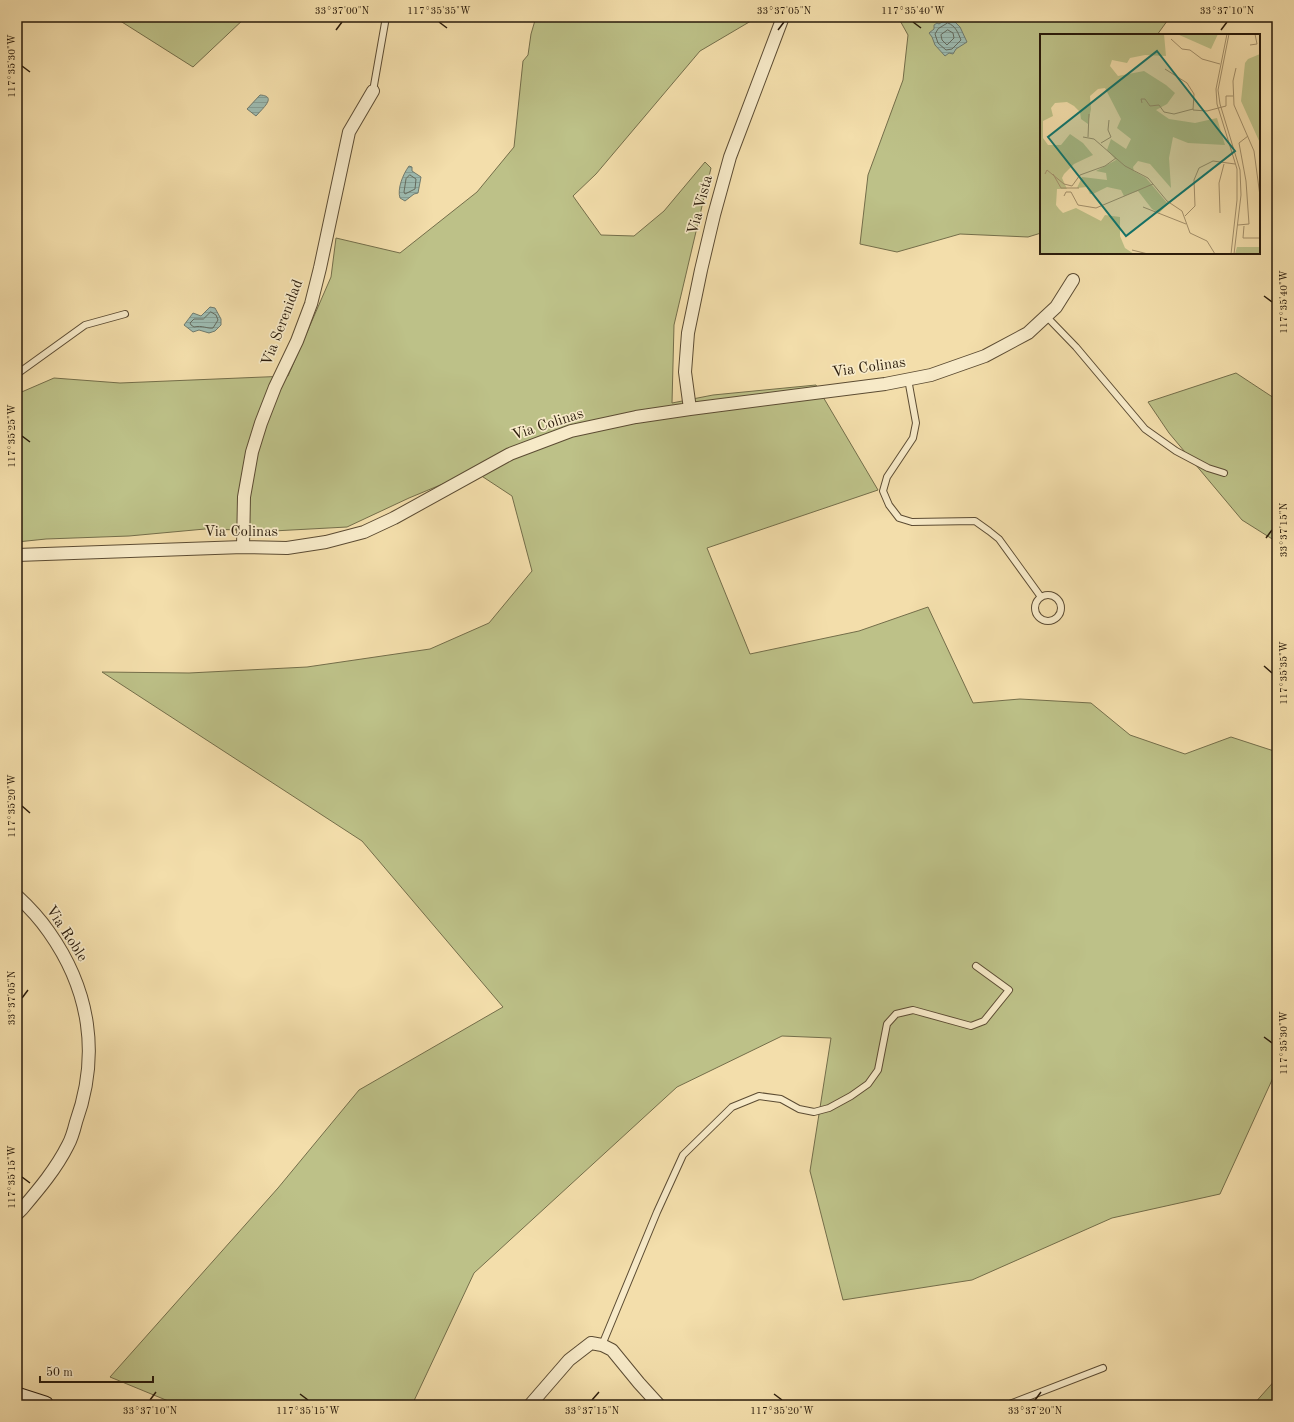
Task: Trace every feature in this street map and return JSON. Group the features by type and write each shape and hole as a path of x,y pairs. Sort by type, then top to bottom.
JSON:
{"main road":[{"path":"17,1396 46,1405"}],"street":[{"name":"Via Vista","path":"690,409 685,372 688,340 700,270 730,157 783,17"},
{"name":"Via Serenidad","path":"243,547 244,497 252,452 275,386 297,341 311,303 322,260 349,132 373,91"},
{"name":"Via Colinas","path":"17,554 243,547 287,548 326,542 364,532 394,518 510,454 571,431 690,409 885,384 931,374 985,356 1028,333 1056,306 1073,280"},
{"name":"Via Roble","path":"17,896 40,920 68,963 80,992 87,1019 89,1048 88,1076 82,1106 69,1144 50,1176 17,1214"},
{"path":"530,1405 569,1360 591,1343 602,1345 612,1350 659,1405"}],"lane":[{"path":"373,91 386,17"},
{"path":"17,374 85,324 125,314"},
{"path":"1046,316 1076,348 1145,429 1176,451 1208,468 1224,473"},
{"path":"908,379 916,423 913,438 887,477 883,491 889,505 899,518 912,522 975,521 999,539 1042,597"},
{"path":"1051,596 1059,601 1061,611 1055,619 1045,621 1037,615 1035,605 1042,597 1051,596"},
{"path":"602,1345 654,1219 683,1155 732,1107 759,1096 781,1099 799,1109 814,1112 829,1108 851,1096 868,1084 878,1070 887,1024 896,1014 913,1010 971,1026 984,1021 1009,990 976,966"},
{"path":"1007,1405 1103,1368"}],"green space":[{"path":"114,17 246,17 193,67"},
{"path":"536,17 756,18 700,51 596,174 573,196 601,235 634,236 664,211 705,162 711,168 674,325 672,403 713,395 816,385 878,490 707,548 750,654 859,631 928,607 973,703 1020,699 1091,703 1130,735 1185,754 1231,737 1277,752 1277,1069 1220,1194 1112,1218 972,1280 843,1300 810,1171 831,1038 782,1036 677,1087 474,1273 412,1405 178,1405 110,1377 278,1188 359,1090 503,1007 362,841 102,672 189,673 307,667 430,649 489,623 532,571 512,496 474,471 409,498 347,527 273,531 205,529 129,536 46,539 17,542 17,394 54,378 120,383 288,376 331,277 336,238 400,253 477,192 514,147 523,61 528,55 531,34"},
{"path":"898,17 1170,17 1158,34 1040,34 1040,233 1028,237 960,234 897,252 860,244 868,175 903,80 908,35"},
{"path":"1236,373 1277,400 1277,542 1242,520 1169,433 1148,402"},
{"path":"1277,1378 1277,1405 1253,1405"}],"water":[{"path":"950,17 960,27 967,42 956,49 953,54 949,53 945,56 935,45 929,33 934,29 934,25 937,23 939,24"},
{"path":"260,95 265,96 268,100 265,107 256,116 247,109"},
{"path":"409,166 412,167 412,171 421,177 418,193 414,194 405,201 400,198 399,190 403,177"},
{"path":"210,307 215,308 221,319 221,325 215,331 209,333 199,330 193,332 184,325 193,313 201,316"}]}
